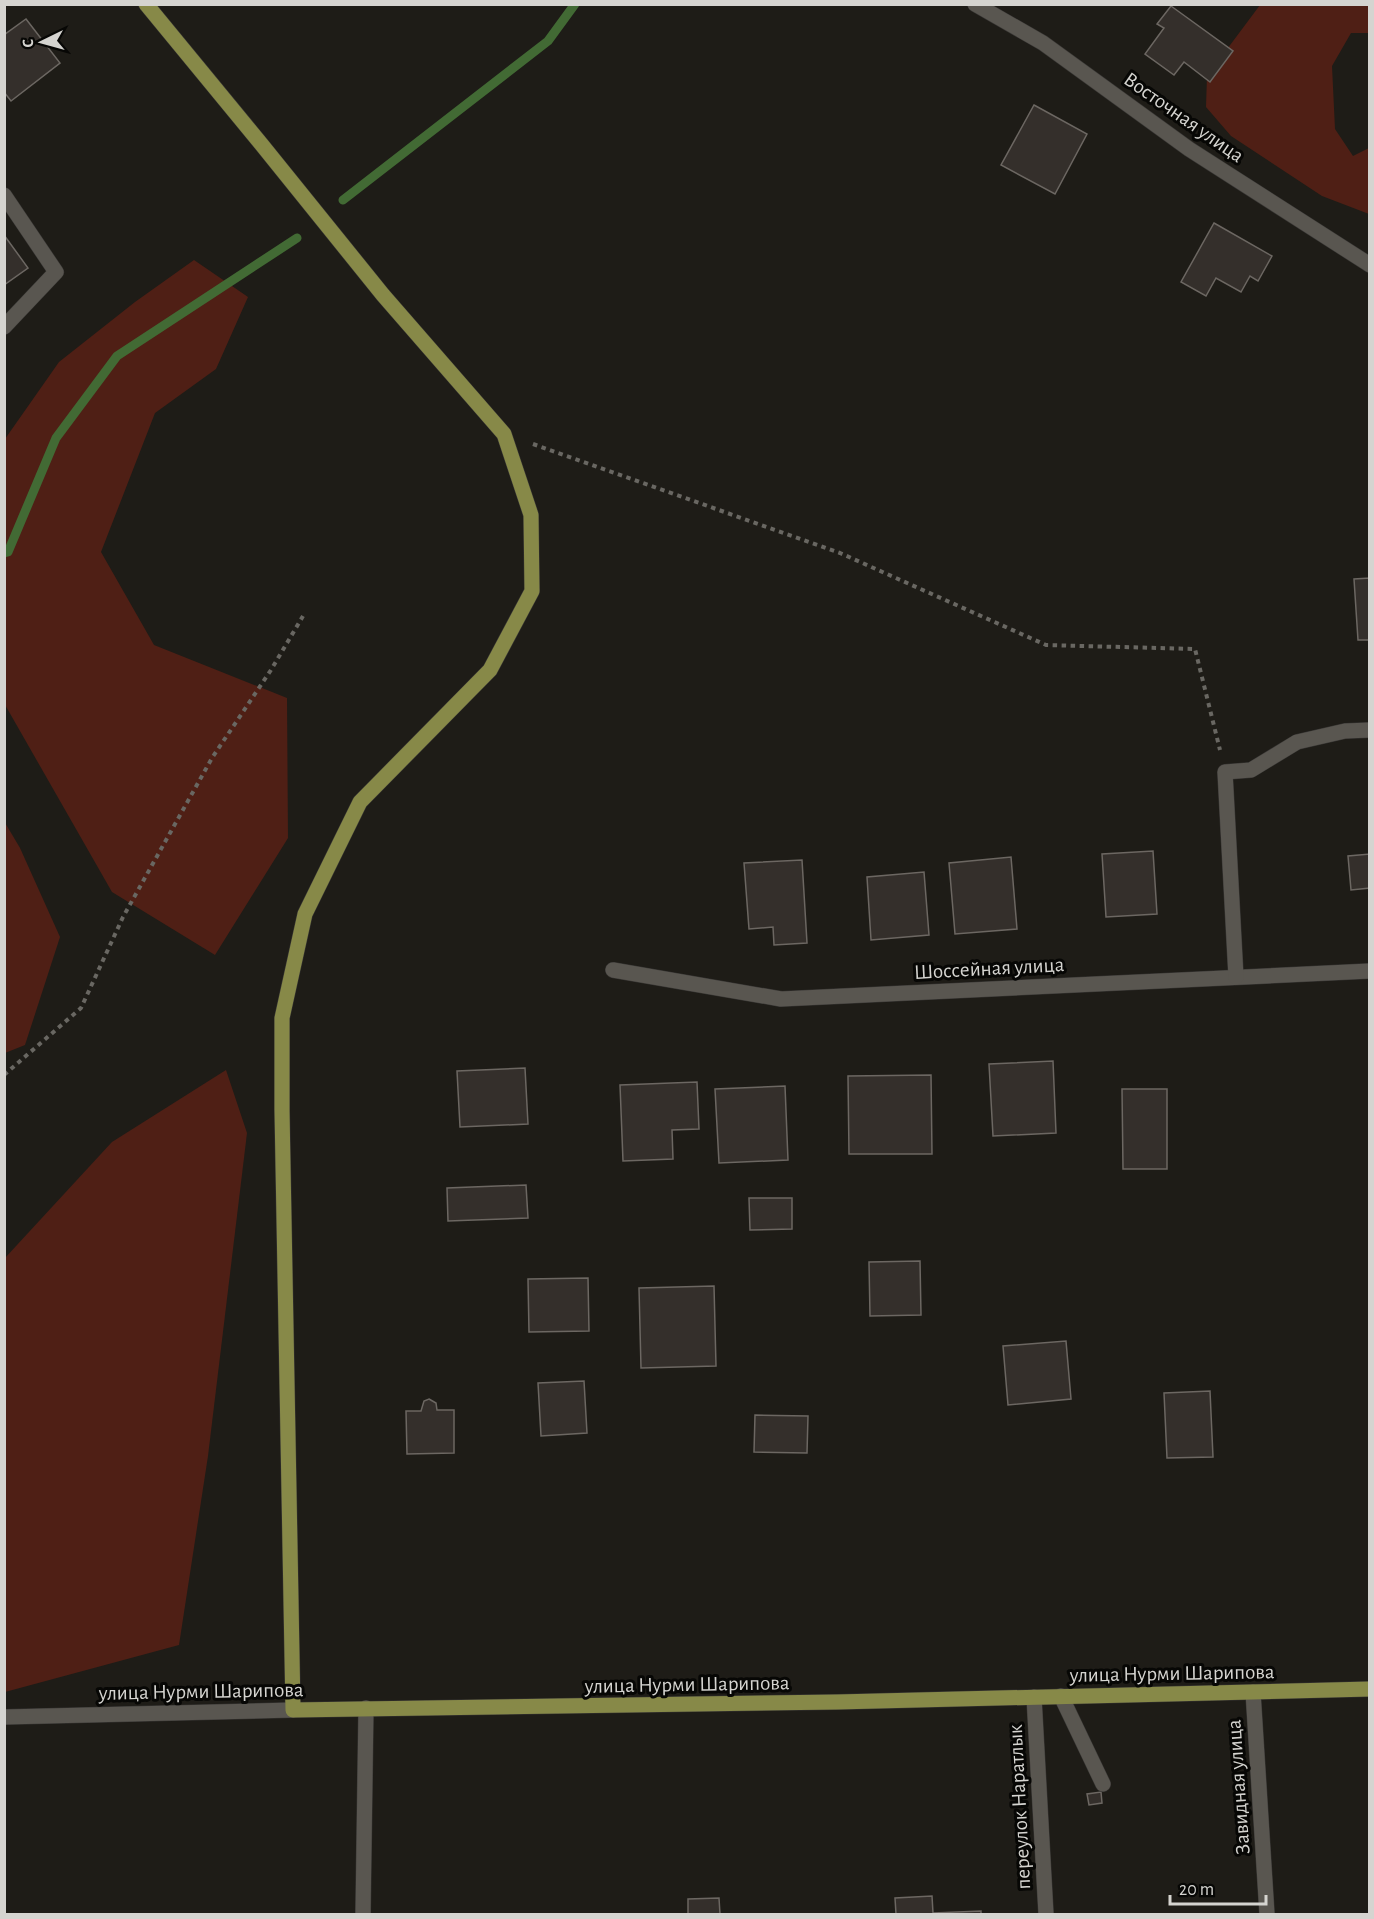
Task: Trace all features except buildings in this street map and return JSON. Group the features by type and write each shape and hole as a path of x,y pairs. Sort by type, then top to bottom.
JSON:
{"main road":[{"path":"146,4 383,295 504,434 531,515 532,591 490,670 360,802 305,914 282,1018 293,1710"},
{"name":"улица Нурми Шарипова","path":"293,1710 837,1702 1370,1689"}],"street":[{"name":"Восточная улица","path":"975,4 1043,43 1189,149 1370,265"},
{"path":"4,195 56,272 4,327"},
{"path":"1236,977 1225,772 1251,770 1297,742 1345,731 1370,730"},
{"name":"Шоссейная улица","path":"614,970 781,999 1370,971"},
{"name":"Завидная улица","path":"1253,1692 1267,1914"},
{"path":"1061,1696 1103,1784"},
{"name":"переулок Наратлык","path":"1034,1697 1046,1914"},
{"path":"363,1914 366,1708"},
{"name":"улица Нурми Шарипова","path":"4,1717 293,1710"}],"path":[{"path":"504,434 840,553 1046,645 1195,649 1225,772"},
{"path":"4,1076 81,1008 123,917 212,758 271,670 303,616"}],"shaded area":[{"path":"1260,5 1369,5 1369,33 1351,33 1332,66 1335,129 1353,156 1369,148 1369,214 1322,196 1231,136 1206,107 1207,76"},
{"path":"194,260 248,297 216,369 155,413 101,552 154,645 287,698 288,838 215,955 112,892 4,703 5,439 59,362 135,302"},
{"path":"4,821 20,848 60,937 25,1045 5,1053"},
{"path":"226,1070 247,1133 208,1456 179,1645 5,1692 5,1258 112,1142"}],"waterway":[{"path":"343,200 548,41 575,4"},
{"path":"4,553 8,552 56,438 117,356 297,238"}]}
